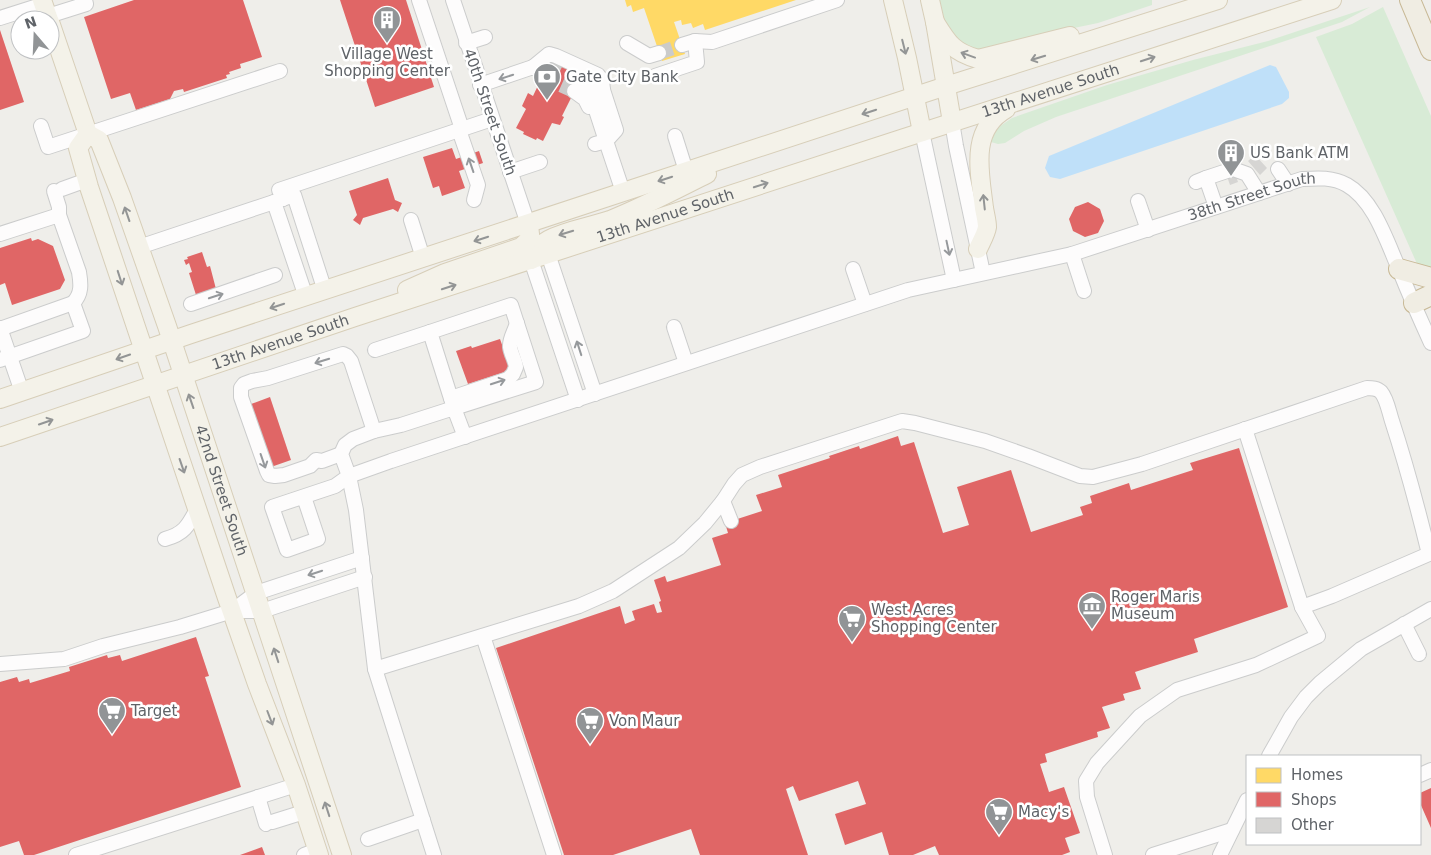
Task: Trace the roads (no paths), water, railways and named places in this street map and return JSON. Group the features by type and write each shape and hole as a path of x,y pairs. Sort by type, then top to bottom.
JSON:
{"highway":[{"path":"1412,4 1431,50"},
{"path":"1399,269 1431,278"}],"main road":[{"path":"893,0 922,132"},
{"path":"930,0 952,122"},
{"path":"0,398 915,96 1218,0"},
{"name":"13th Avenue South","path":"0,437 355,317 1332,0"},
{"path":"935,22 954,49 978,59 1076,35 1152,21"},
{"name":"42nd Street South","path":"60,51 88,134 99,140 122,198 172,341 342,855"},
{"path":"978,249 987,228 980,167 981,145 984,133 990,122 999,113 1022,100"},
{"name":"42nd Street South","path":"88,134 78,148 87,180 257,684 296,785 313,854"},
{"path":"531,260 539,246 559,235 630,211 754,150"},
{"path":"355,317 445,273 521,246 528,240 531,234 528,224"}],"street":[{"path":"57,10 86,4 84,0"},
{"path":"419,0 478,186 474,200"},
{"name":"40th Street South","path":"453,0 528,224"},
{"path":"655,76 697,62 689,43 712,42 837,0"},
{"path":"466,43 485,37"},
{"path":"627,43 649,56 659,53"},
{"path":"480,85 543,69 549,54 598,75 602,80 603,90 616,130 600,142"},
{"path":"41,126 48,148 280,70"},
{"path":"603,90 594,81 578,83 599,134 600,142 623,192"},
{"path":"306,297 278,201 279,190 492,119"},
{"path":"952,122 983,273"},
{"path":"922,132 954,280"},
{"path":"675,136 686,172"},
{"path":"510,172 540,162"},
{"path":"1216,207 1201,180 1233,169 1247,174 1259,193"},
{"path":"1278,169 1288,184"},
{"name":"38th Street South","path":"304,497 335,486 349,476 908,290 1072,254 1302,179 1322,177 1338,180 1359,193 1380,226 1399,269 1422,299 1431,343"},
{"path":"22,392 5,358 0,329 73,303 76,300 81,282 59,215 58,190 87,180"},
{"path":"139,247 294,196 326,291"},
{"path":"1138,201 1148,230"},
{"path":"0,234 59,215"},
{"path":"411,220 423,258"},
{"path":"548,254 595,394"},
{"path":"1072,254 1084,291"},
{"path":"531,260 578,400"},
{"path":"853,269 865,304"},
{"path":"191,304 275,275"},
{"path":"5,358 83,331 73,303"},
{"path":"375,350 511,305 536,382 453,403"},
{"path":"434,855 375,669 356,510 349,476 341,454 345,445 353,439 374,431 401,426 508,379 516,367 510,346 517,323"},
{"path":"674,327 686,363"},
{"path":"430,332 465,437"},
{"path":"341,454 316,460 310,466 297,471 275,476 269,475 241,397 241,388 244,384 252,381 268,378 343,354 351,361 374,431"},
{"path":"375,669 579,606 613,591 679,548 705,523 742,475 755,468 902,421 915,422 985,441 1080,476 1093,476 1142,464 1367,388 1375,388 1381,392 1385,400 1400,444 1411,479 1429,554 1302,607"},
{"path":"1105,855 1087,797 1086,781 1097,763 1140,716 1177,690 1256,665 1318,636 1302,607 1245,429"},
{"path":"723,501 731,521"},
{"path":"165,539 180,534 188,526 197,509"},
{"path":"232,611 256,593 362,558"},
{"path":"0,664 64,659 110,644 180,627 232,611 262,611 365,576"},
{"path":"1270,755 1291,717 1306,696 1320,682 1361,649 1431,609"},
{"path":"1404,624 1419,654"},
{"path":"483,636 554,855"},
{"path":"76,855 296,785"},
{"path":"258,797 269,823 304,812"},
{"path":"1220,855 1246,802"},
{"path":"368,839 423,820"},
{"path":"1153,855 1232,830"}],"water":[{"path":"1270,65 1276,67 1289,92 1289,98 1282,104 1060,179 1050,177 1045,168 1049,156"}],"tunnel":[{"path":"659,53 682,45"},
{"path":"547,66 579,81"},
{"path":"542,77 574,91"}],"place":[{"name":"Village West Shopping Center","path":"387,44"},
{"name":"Gate City Bank","path":"547,101"},
{"name":"US Bank ATM","path":"1231,177"},
{"name":"Roger Maris Museum","path":"1092,630"},
{"name":"West Acres Shopping Center","path":"852,643"},
{"name":"Target","path":"112,735"},
{"name":"Von Maur","path":"590,745"},
{"name":"Macy's","path":"999,836"}]}
